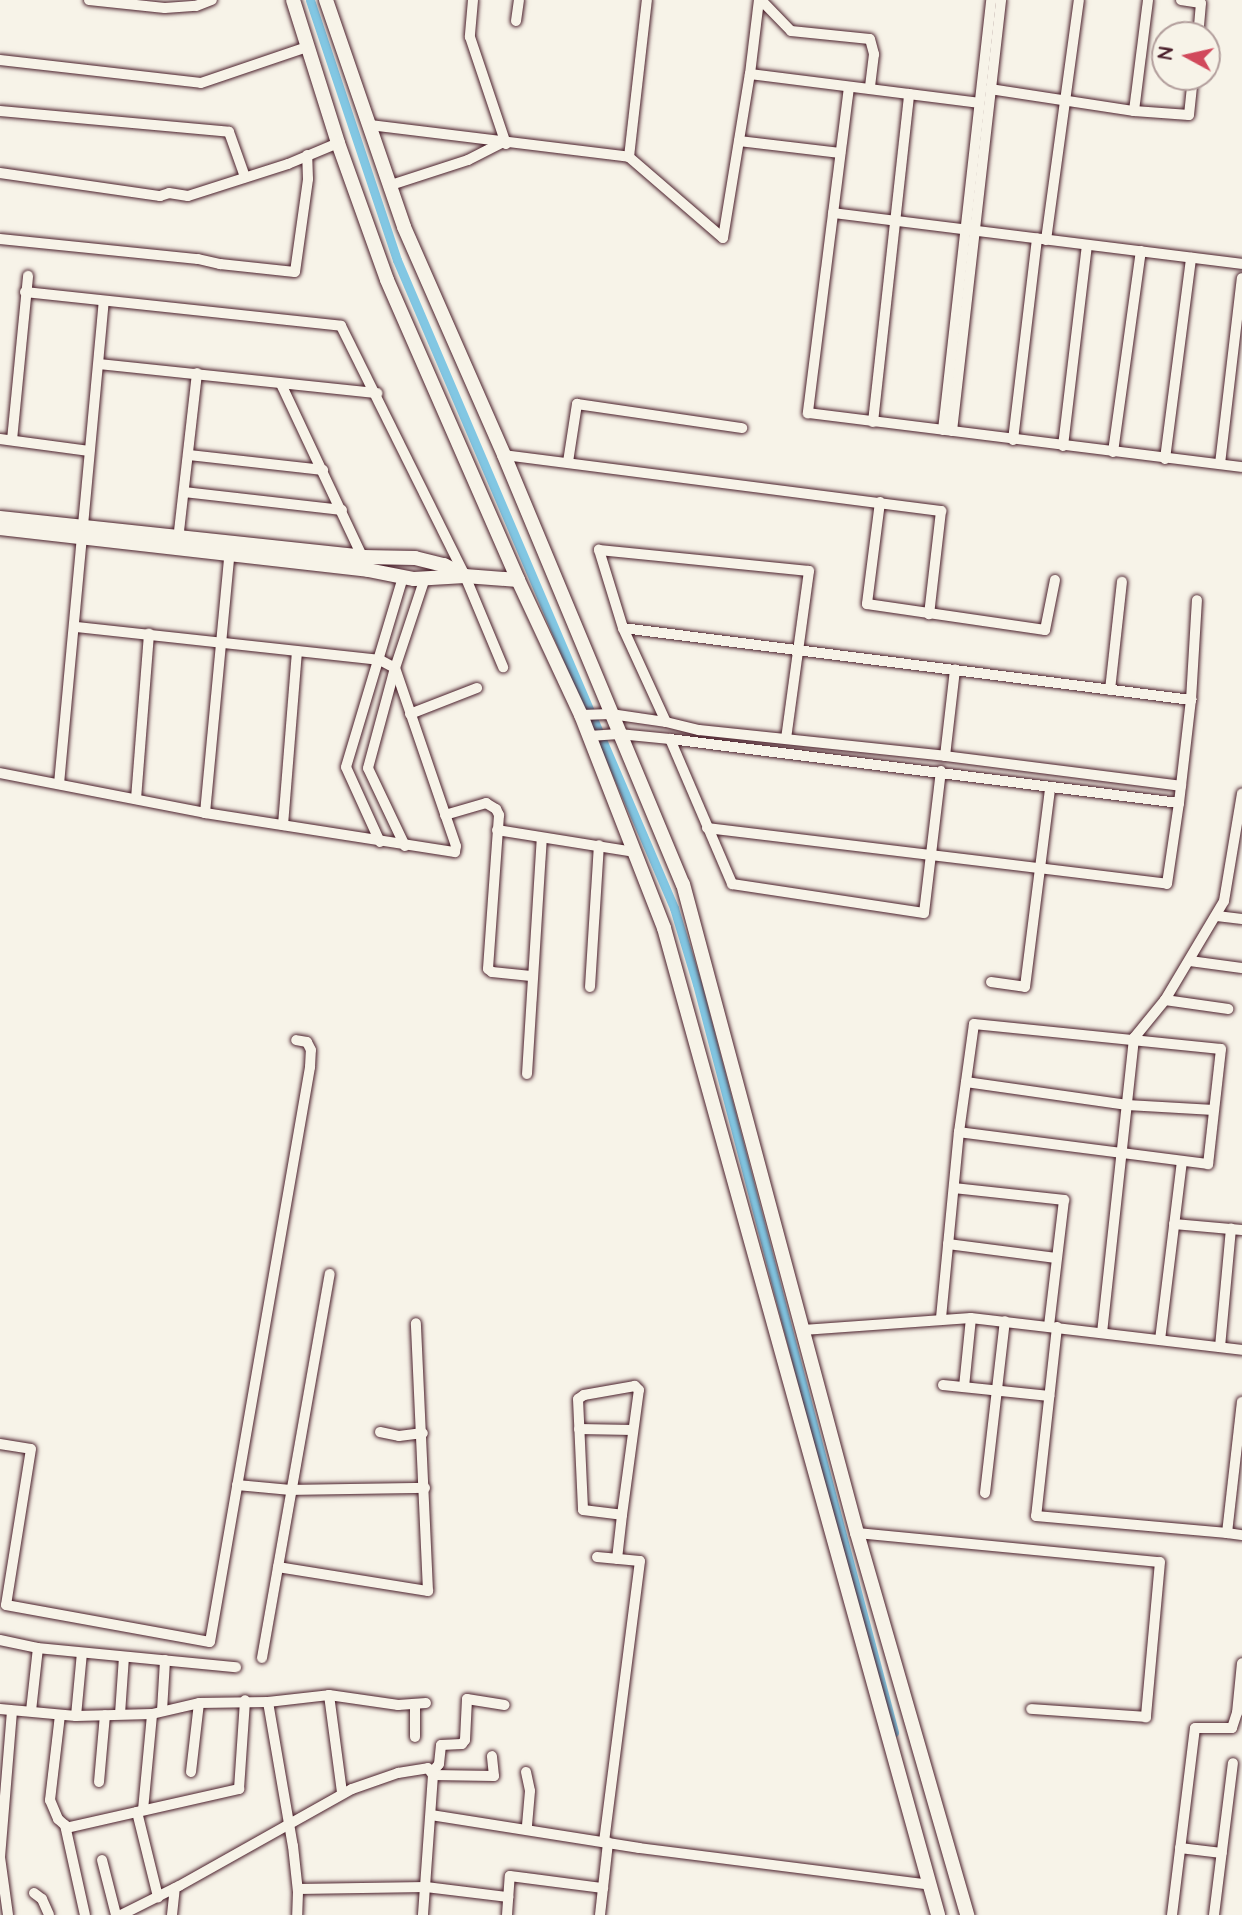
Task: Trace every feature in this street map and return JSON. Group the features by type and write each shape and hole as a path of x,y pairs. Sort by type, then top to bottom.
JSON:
{"street":[{"path":"89,0 165,8 177,3 196,6 212,0"},
{"path":"293,0 338,143 387,280 518,580 585,715 664,928 938,1915"},
{"path":"326,0 409,239 504,455 616,735 656,814 700,936 858,1533 967,1915"},
{"path":"474,0 470,37 504,143"},
{"path":"516,21 519,0"},
{"path":"629,158 647,0"},
{"path":"370,125 629,158 723,238 760,0"},
{"path":"760,0 791,31 870,39 874,54 870,89"},
{"path":"947,431 978,103 991,0"},
{"path":"968,228 1002,0"},
{"path":"1013,440 1041,239 1067,101 1079,0"},
{"path":"1134,111 1148,0"},
{"path":"1181,0 1202,1 1200,21"},
{"path":"0,60 201,83 307,47"},
{"path":"750,74 978,103"},
{"path":"849,87 808,413 1242,467"},
{"path":"990,89 1134,111 1189,115 1192,91"},
{"path":"873,422 909,94"},
{"path":"0,111 229,132 245,177"},
{"path":"739,141 840,153"},
{"path":"0,173 160,196 188,196 338,143"},
{"path":"391,185 468,160 504,143"},
{"path":"0,239 198,259 295,272 308,178 307,155"},
{"path":"833,213 1242,264"},
{"path":"1063,446 1087,245"},
{"path":"1113,452 1141,251"},
{"path":"1165,459 1191,258"},
{"path":"12,440 27,276"},
{"path":"1220,464 1242,278"},
{"path":"25,292 341,326 466,576 503,667"},
{"path":"59,784 85,533 89,451 104,301"},
{"path":"99,364 376,393"},
{"path":"177,542 197,373"},
{"path":"281,384 366,564 403,578 466,576 518,580"},
{"path":"568,462 577,404 742,428"},
{"path":"0,439 89,451"},
{"path":"188,455 323,470"},
{"path":"504,455 941,511 929,614"},
{"path":"184,492 342,510"},
{"path":"880,502 867,604 1045,630 1055,580"},
{"path":"0,535 1,523 366,564 415,558 444,565 466,576"},
{"path":"205,814 230,548"},
{"path":"666,722 623,628 599,550 809,571 786,738"},
{"path":"380,842 346,767 403,578"},
{"path":"405,846 368,768 395,668 425,578"},
{"path":"1111,690 1122,582"},
{"path":"707,828 1167,884 1191,700 1197,600"},
{"path":"0,773 205,814 455,852 395,668 380,660 75,627"},
{"path":"623,628 1191,700"},
{"path":"136,799 149,634"},
{"path":"283,825 297,652"},
{"path":"945,756 955,670"},
{"path":"410,714 477,688"},
{"path":"585,715 607,714 666,722 699,730 945,756 1181,786"},
{"path":"592,735 670,739 941,771 1050,788 1178,803"},
{"path":"670,739 732,884 924,912 941,771"},
{"path":"991,982 1025,987 1050,788"},
{"path":"1102,1333 1134,1038 1165,1000 1224,901 1242,794"},
{"path":"444,815 485,803 499,815 488,969 492,972 531,976"},
{"path":"497,830 635,852"},
{"path":"527,1074 531,976 542,838"},
{"path":"590,987 600,845"},
{"path":"1217,916 1242,919"},
{"path":"1190,961 1242,968"},
{"path":"1165,1000 1228,1009"},
{"path":"941,1318 959,1132 974,1024 1134,1038 1221,1049 1208,1164 959,1132"},
{"path":"0,1444 31,1449 6,1605 211,1642 310,1067 311,1050 307,1042 296,1040"},
{"path":"966,1082 1127,1105 1214,1110"},
{"path":"1160,1340 1182,1161"},
{"path":"954,1188 1064,1200 1056,1258 1049,1396 1036,1516 1242,1535"},
{"path":"1174,1224 1236,1229 1220,1348"},
{"path":"948,1244 1056,1258"},
{"path":"262,1658 330,1274"},
{"path":"803,1330 941,1318 971,1318 1242,1350"},
{"path":"964,1387 971,1318"},
{"path":"985,1493 1005,1321"},
{"path":"278,1567 428,1591 416,1323"},
{"path":"943,1385 1049,1396"},
{"path":"617,1559 639,1390 635,1386 580,1396 583,1510 622,1515"},
{"path":"1227,1533 1242,1402"},
{"path":"579,1429 633,1430"},
{"path":"380,1432 399,1436 422,1433"},
{"path":"237,1485 291,1490 425,1488"},
{"path":"858,1533 1160,1562 1146,1717 1031,1709"},
{"path":"597,1557 640,1561 606,1842 600,1915"},
{"path":"0,1640 38,1648 236,1667"},
{"path":"31,1711 38,1648"},
{"path":"76,1716 82,1653"},
{"path":"120,1714 124,1657"},
{"path":"158,1897 140,1811 165,1660"},
{"path":"1172,1915 1195,1728 1232,1728 1237,1713 1242,1662"},
{"path":"329,1695 342,1793"},
{"path":"0,1709 76,1716 157,1713 199,1703 245,1700 268,1702 329,1695 398,1705 421,1703 415,1737"},
{"path":"424,1915 433,1773 439,1764 441,1745 461,1744 465,1740 467,1699 505,1705"},
{"path":"66,1828 239,1789 245,1700"},
{"path":"268,1702 298,1889 297,1915"},
{"path":"191,1772 199,1703"},
{"path":"8,1915 1,1857 12,1711"},
{"path":"60,1715 50,1800 53,1811 66,1828 85,1915"},
{"path":"99,1782 105,1715"},
{"path":"121,1915 175,1888 342,1793 398,1773 428,1768 433,1773 494,1776 492,1756"},
{"path":"1214,1915 1233,1763"},
{"path":"526,1772 530,1791 527,1829"},
{"path":"432,1815 606,1842 930,1885"},
{"path":"1180,1848 1222,1853"},
{"path":"102,1860 116,1915"},
{"path":"508,1915 510,1876 603,1888"},
{"path":"298,1889 426,1887 509,1897"},
{"path":"172,1915 175,1888"},
{"path":"34,1893 42,1899 49,1915"}],"waterway":[{"path":"310,0 397,260 674,908 697,984 894,1732"}]}
